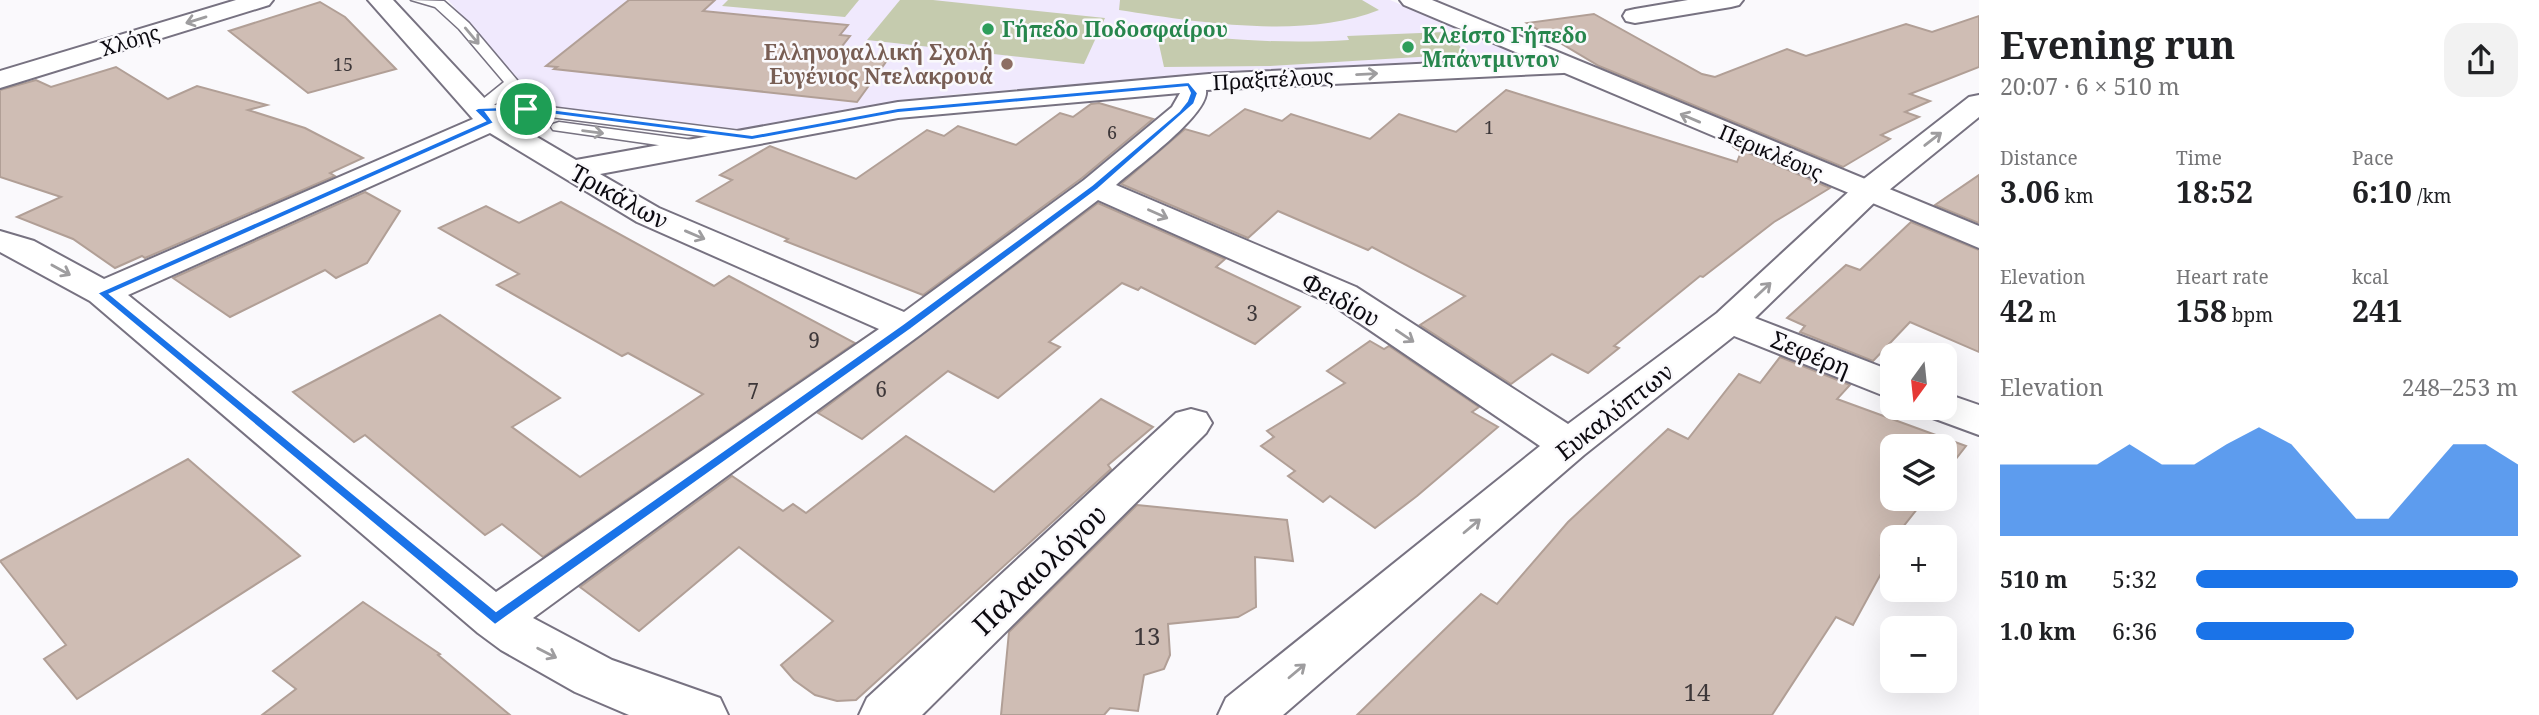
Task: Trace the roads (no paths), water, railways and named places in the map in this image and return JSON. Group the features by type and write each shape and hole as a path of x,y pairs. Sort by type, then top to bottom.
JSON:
{"street":[{"name":"Χλόης","path":"0,80 261,0"},
{"name":"Τρικάλων","path":"380,0 485,116 570,170 648,215 907,327"},
{"name":"Περικλέους","path":"1412,0 1979,238"},
{"path":"1635,16 1731,0"},
{"name":"Πραξιτέλους","path":"570,170 898,110 1189,84 1563,65"},
{"path":"495,619 907,327 1095,187 1182,113 1194,93 1189,84"},
{"name":"Ευκαλύπτων","path":"1245,715 1569,445 1730,321 1867,192 1979,103"},
{"path":"103,293 485,116"},
{"name":"Φειδίου","path":"1095,187 1343,295 1569,445"},
{"path":"0,241 22,248 103,293 495,619 535,647 599,680 649,701 701,715"},
{"name":"Σεφέρη","path":"1730,321 1880,381"},
{"path":"1957,412 1979,421"},
{"name":"Παλαιολόγου","path":"886,715 1191,423"}],"lane":[{"path":"417,0 439,4 464,26 512,83 485,116"},
{"path":"485,116 526,109 752,137"},
{"path":"485,116 700,146"}],"place":[{"name":"Γήπεδο Ποδοσφαίρου","path":"988,29"},
{"name":"Κλείστο Γήπεδο Μπάντμιντον","path":"1408,47"},
{"name":"Ελληνογαλλική Σχολή Ευγένιος Ντελακρουά","path":"1007,64"}]}
